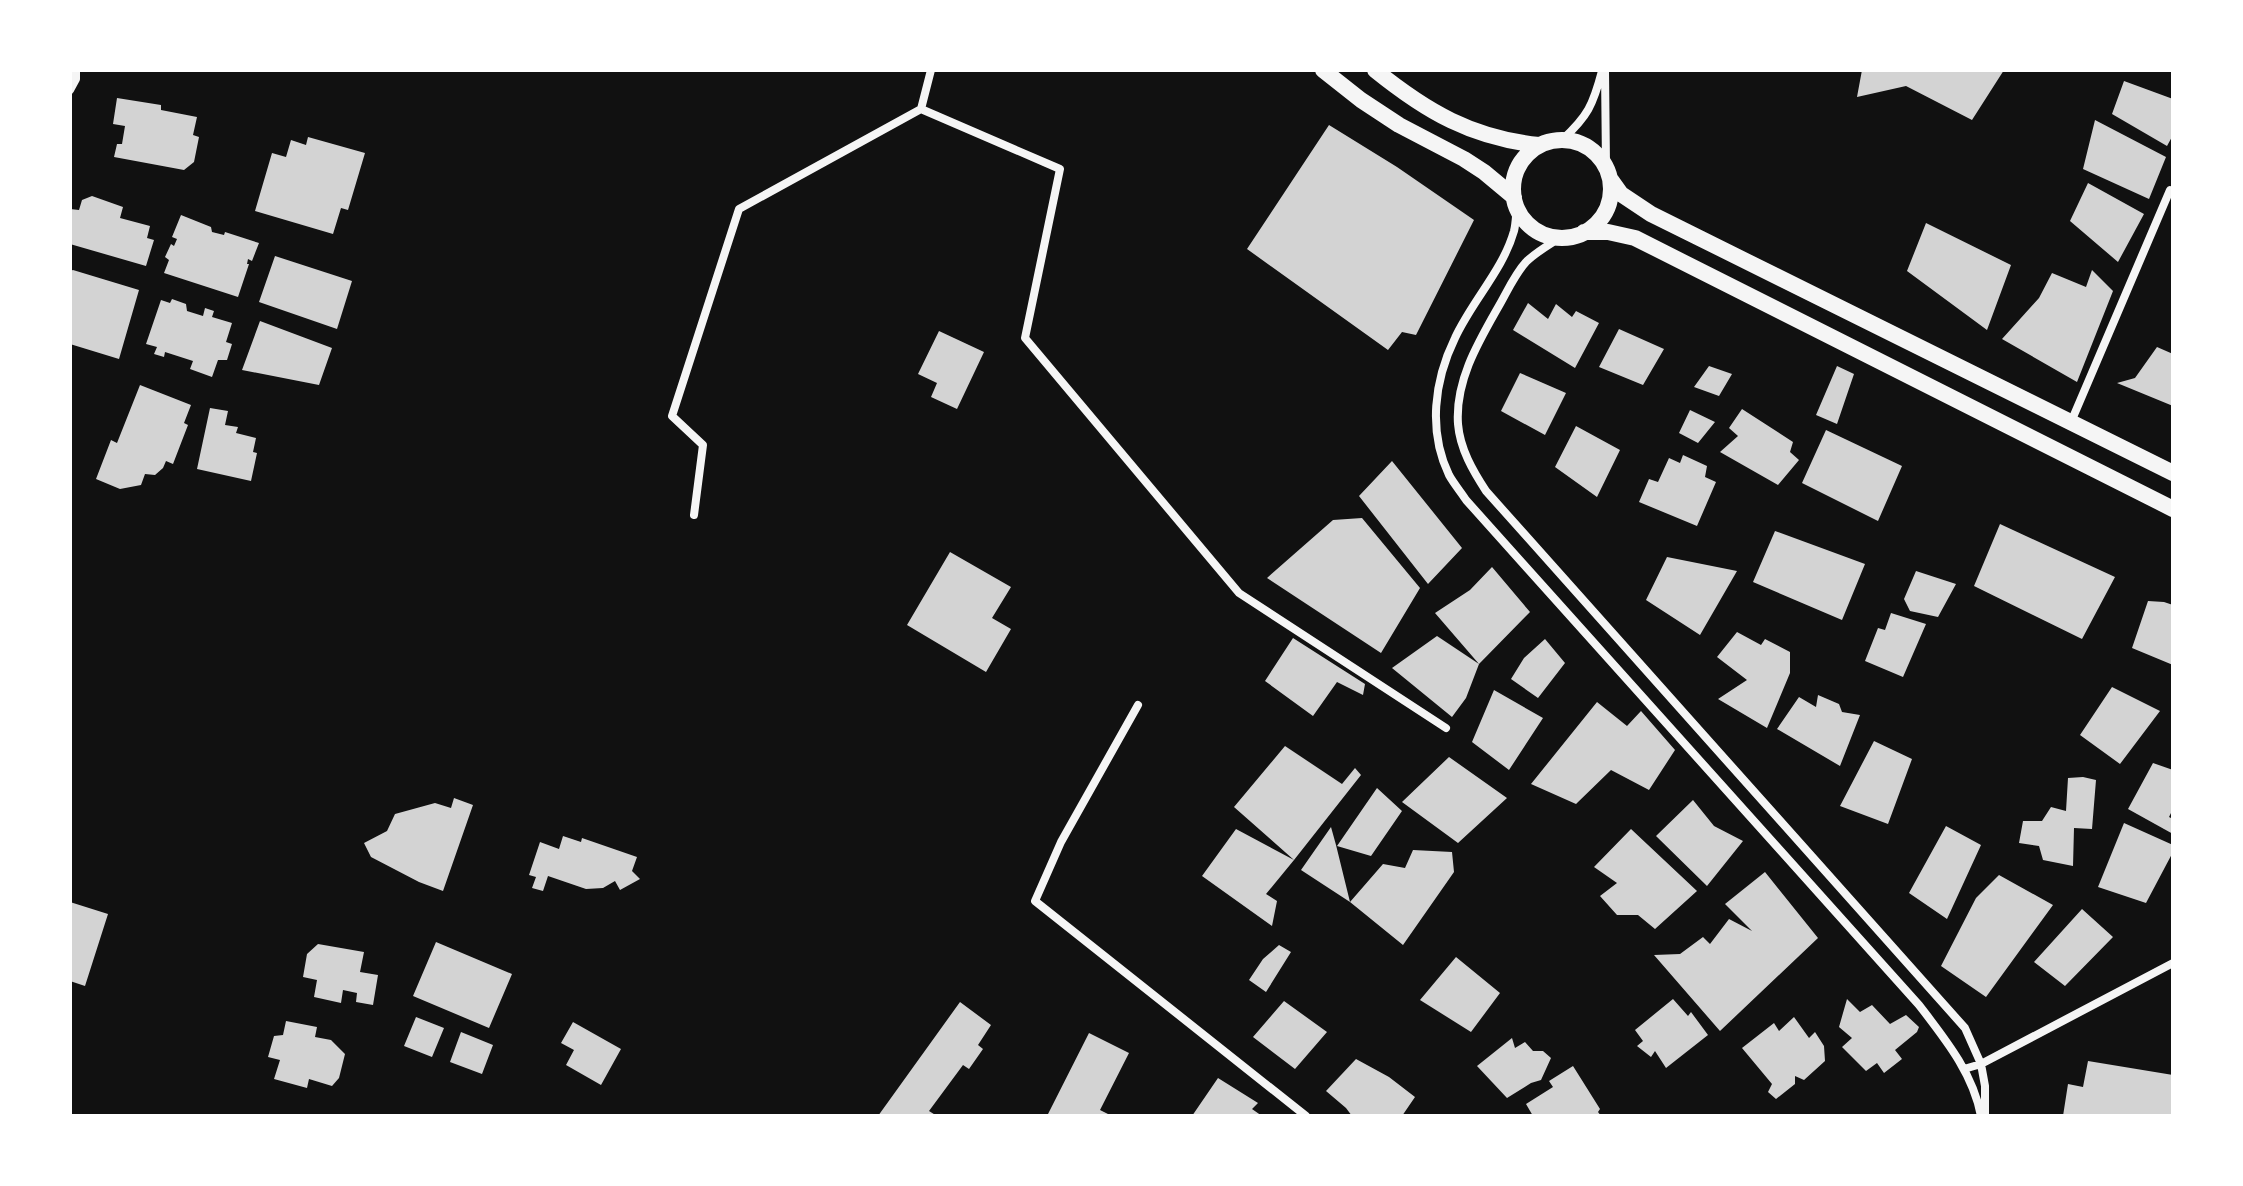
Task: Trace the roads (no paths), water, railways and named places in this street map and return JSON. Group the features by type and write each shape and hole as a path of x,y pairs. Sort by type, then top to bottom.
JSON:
{"main road":[{"path":"1323,70 1399,125 1484,172 1515,202 1528,224 1541,233 1571,237 1597,224 1611,195 1608,173"},
{"path":"1375,70 1430,109 1464,128 1489,137 1539,145 1562,140 1585,145 1597,154 1621,194 1651,214 2173,473"},
{"path":"1515,202 1514,182 1518,167 1539,145"},
{"path":"1584,232 1608,232 1635,238 2173,509"}],"street":[{"path":"70,90 76,79 76,70"},
{"path":"694,515 703,445 672,416 739,209 921,109 931,70"},
{"path":"1562,140 1588,112 1603,70"},
{"path":"1603,70 1608,173"},
{"path":"921,109 1060,169 1025,338 1239,593 1446,728"},
{"path":"2071,422 2170,190 2173,191"},
{"path":"1515,202 1514,229 1506,253 1455,338 1444,365 1435,423 1440,452 1450,476 1466,500 1919,1005 1964,1069 1983,1116"},
{"path":"1561,237 1525,263 1473,352 1459,399 1458,424 1463,449 1473,471 1497,503 1965,1028 1981,1064 1985,1086 1983,1116"},
{"path":"1138,705 1061,842 1035,901 1306,1116"},
{"path":"1964,1069 1981,1064 2173,963"}]}
